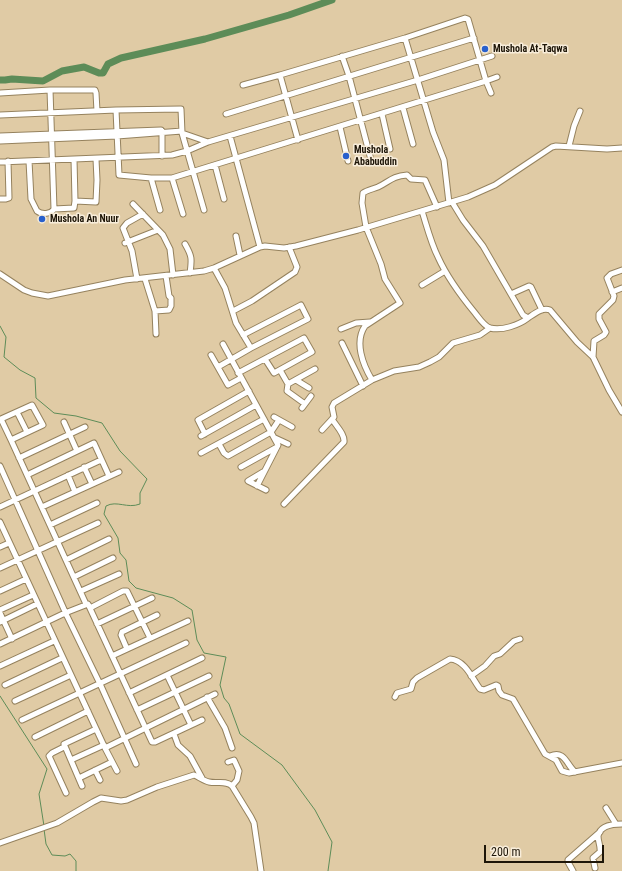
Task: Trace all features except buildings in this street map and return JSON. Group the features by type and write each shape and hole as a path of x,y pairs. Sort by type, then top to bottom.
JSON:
{"street":[{"path":"243,85 405,38 467,18 491,93"},
{"path":"405,38 433,132 444,160 451,202 483,246 521,313 528,318"},
{"path":"226,114 474,38"},
{"path":"342,56 349,76 370,156"},
{"path":"0,162 162,156 187,151 208,142 418,80 492,56"},
{"path":"280,75 298,140"},
{"path":"116,110 119,175 172,178 403,108 497,77"},
{"path":"50,90 54,209"},
{"path":"0,93 50,90 94,90 96,93 97,111"},
{"path":"0,115 180,108 182,132 204,210"},
{"path":"403,108 413,144"},
{"path":"569,146 574,126 580,111"},
{"path":"382,114 390,149"},
{"path":"340,127 348,161"},
{"path":"162,156 163,131"},
{"path":"0,136 117,134 163,131 182,132 208,142"},
{"path":"0,141 51,136"},
{"path":"230,136 260,247"},
{"path":"0,274 24,290 48,296 138,279 190,273 214,268 260,247 289,247 422,212 468,197 495,185 552,147 569,146 607,149 622,148"},
{"path":"29,161 30,199 32,204 40,213 50,212 54,209 74,208 74,159"},
{"path":"75,201 96,202 96,159"},
{"path":"0,199 9,198 8,162"},
{"path":"215,165 224,199"},
{"path":"372,380 363,362 360,338 362,332 365,326 400,303 385,279 381,264 366,227 362,203 363,193 367,190 379,187 397,176 407,175 411,179 425,180 437,207"},
{"path":"151,178 160,210"},
{"path":"172,178 183,214"},
{"path":"133,204 158,230 170,249 173,275"},
{"path":"422,212 438,258 445,271 466,302 490,328"},
{"path":"138,279 127,243 124,227 127,223 143,214"},
{"path":"127,243 158,230"},
{"path":"236,236 240,255"},
{"path":"185,244 191,254 192,263 190,273"},
{"path":"233,311 252,301 295,272 297,267 289,247"},
{"path":"214,268 225,288 236,323 251,348"},
{"path":"593,357 594,341 606,332 599,315 614,298 607,278 610,275 622,270"},
{"path":"422,285 445,271"},
{"path":"155,311 169,310 171,306 171,298 169,296 166,276"},
{"path":"145,279 155,311 156,334"},
{"path":"511,294 527,287 531,287 542,310"},
{"path":"612,292 622,288"},
{"path":"218,367 251,348 308,319 301,305 244,335"},
{"path":"322,430 332,419 334,414 332,407 334,403 372,380 394,371 419,367 439,357 453,343 480,335 490,328 513,326 545,309 550,310 577,342 593,357 609,390 622,412"},
{"path":"341,329 356,323 371,322"},
{"path":"211,355 228,385 240,375 265,359 304,338 312,352 274,374 265,359"},
{"path":"342,343 363,386"},
{"path":"223,344 278,445 258,486"},
{"path":"288,384 315,369"},
{"path":"280,370 288,384 287,391 304,406 311,396"},
{"path":"296,380 309,388"},
{"path":"249,391 198,420 203,435 256,405"},
{"path":"11,440 43,425 32,404 1,419 151,740 153,742 174,734 202,720"},
{"path":"17,412 27,432"},
{"path":"202,454 264,419"},
{"path":"273,435 276,419 292,427"},
{"path":"284,504 344,442 345,438 332,419"},
{"path":"64,422 77,451"},
{"path":"19,458 85,427"},
{"path":"219,444 224,454 228,456 273,435"},
{"path":"273,435 288,444"},
{"path":"27,475 94,444 109,476"},
{"path":"241,467 277,447"},
{"path":"262,455 268,466"},
{"path":"0,507 101,460"},
{"path":"0,466 65,613 136,764"},
{"path":"84,467 92,484"},
{"path":"265,471 248,481 266,490"},
{"path":"42,507 119,472"},
{"path":"68,475 75,492"},
{"path":"50,525 97,502"},
{"path":"0,568 98,523"},
{"path":"1,525 62,658 117,771"},
{"path":"66,560 109,539"},
{"path":"0,547 9,543"},
{"path":"74,576 114,558"},
{"path":"81,592 119,574"},
{"path":"0,591 26,579"},
{"path":"0,644 65,613 88,606 126,591 150,638"},
{"path":"12,639 2,621 0,612 33,595"},
{"path":"97,624 152,598"},
{"path":"2,621 37,604"},
{"path":"127,649 121,633 157,615"},
{"path":"112,656 188,622"},
{"path":"471,676 485,666 494,656 500,654 514,641 520,639"},
{"path":"0,666 54,641"},
{"path":"22,720 186,643"},
{"path":"5,685 62,658"},
{"path":"129,693 202,658"},
{"path":"394,697 397,693 411,689 413,682 417,678 450,658 462,662 480,689 484,690 496,685 498,686 502,695 513,699 545,754 556,760 562,771 565,773 622,763"},
{"path":"15,701 71,675"},
{"path":"167,675 191,726"},
{"path":"137,710 209,676"},
{"path":"71,760 124,738 183,708 215,694"},
{"path":"207,697 224,728 232,748"},
{"path":"35,736 88,711"},
{"path":"66,793 49,756 52,752 64,746 65,743 96,729"},
{"path":"174,734 181,748 190,756 202,779"},
{"path":"64,746 82,786"},
{"path":"550,756 559,754 575,772"},
{"path":"228,762 234,760 239,771 237,780 232,786"},
{"path":"79,778 112,762"},
{"path":"95,770 100,780"},
{"path":"0,844 34,830 57,823 101,798 124,801 194,775 208,782 228,783 232,786 254,823 261,871"},
{"path":"606,808 619,824"},
{"path":"573,871 568,860 607,825 619,824"},
{"path":"595,868 593,858 600,852 598,836 600,831"}],"waterway":[{"path":"0,80 12,79 43,81 62,71 84,67 99,73 103,73 108,64 121,58 205,39 289,15 332,0"},
{"path":"0,326 6,337 4,357 20,370 35,378 36,398 54,413 76,416 102,423 120,451 147,479 140,493 140,504 131,506 110,504 106,506 104,514 118,538 120,553 126,560 129,581 136,588 173,598 192,610 197,640 204,653 226,657 220,685 224,698 229,704 240,734 282,765 315,810 332,842 328,871"},
{"path":"0,696 47,769 39,794 44,826"},
{"path":"44,829 46,844 52,855 65,856 70,854 76,861 76,871"}],"place":[{"name":"Mushola At-Taqwa","path":"485,49"},
{"name":"Mushola Ababuddin","path":"346,156"},
{"name":"Mushola An Nuur","path":"42,219"}]}
